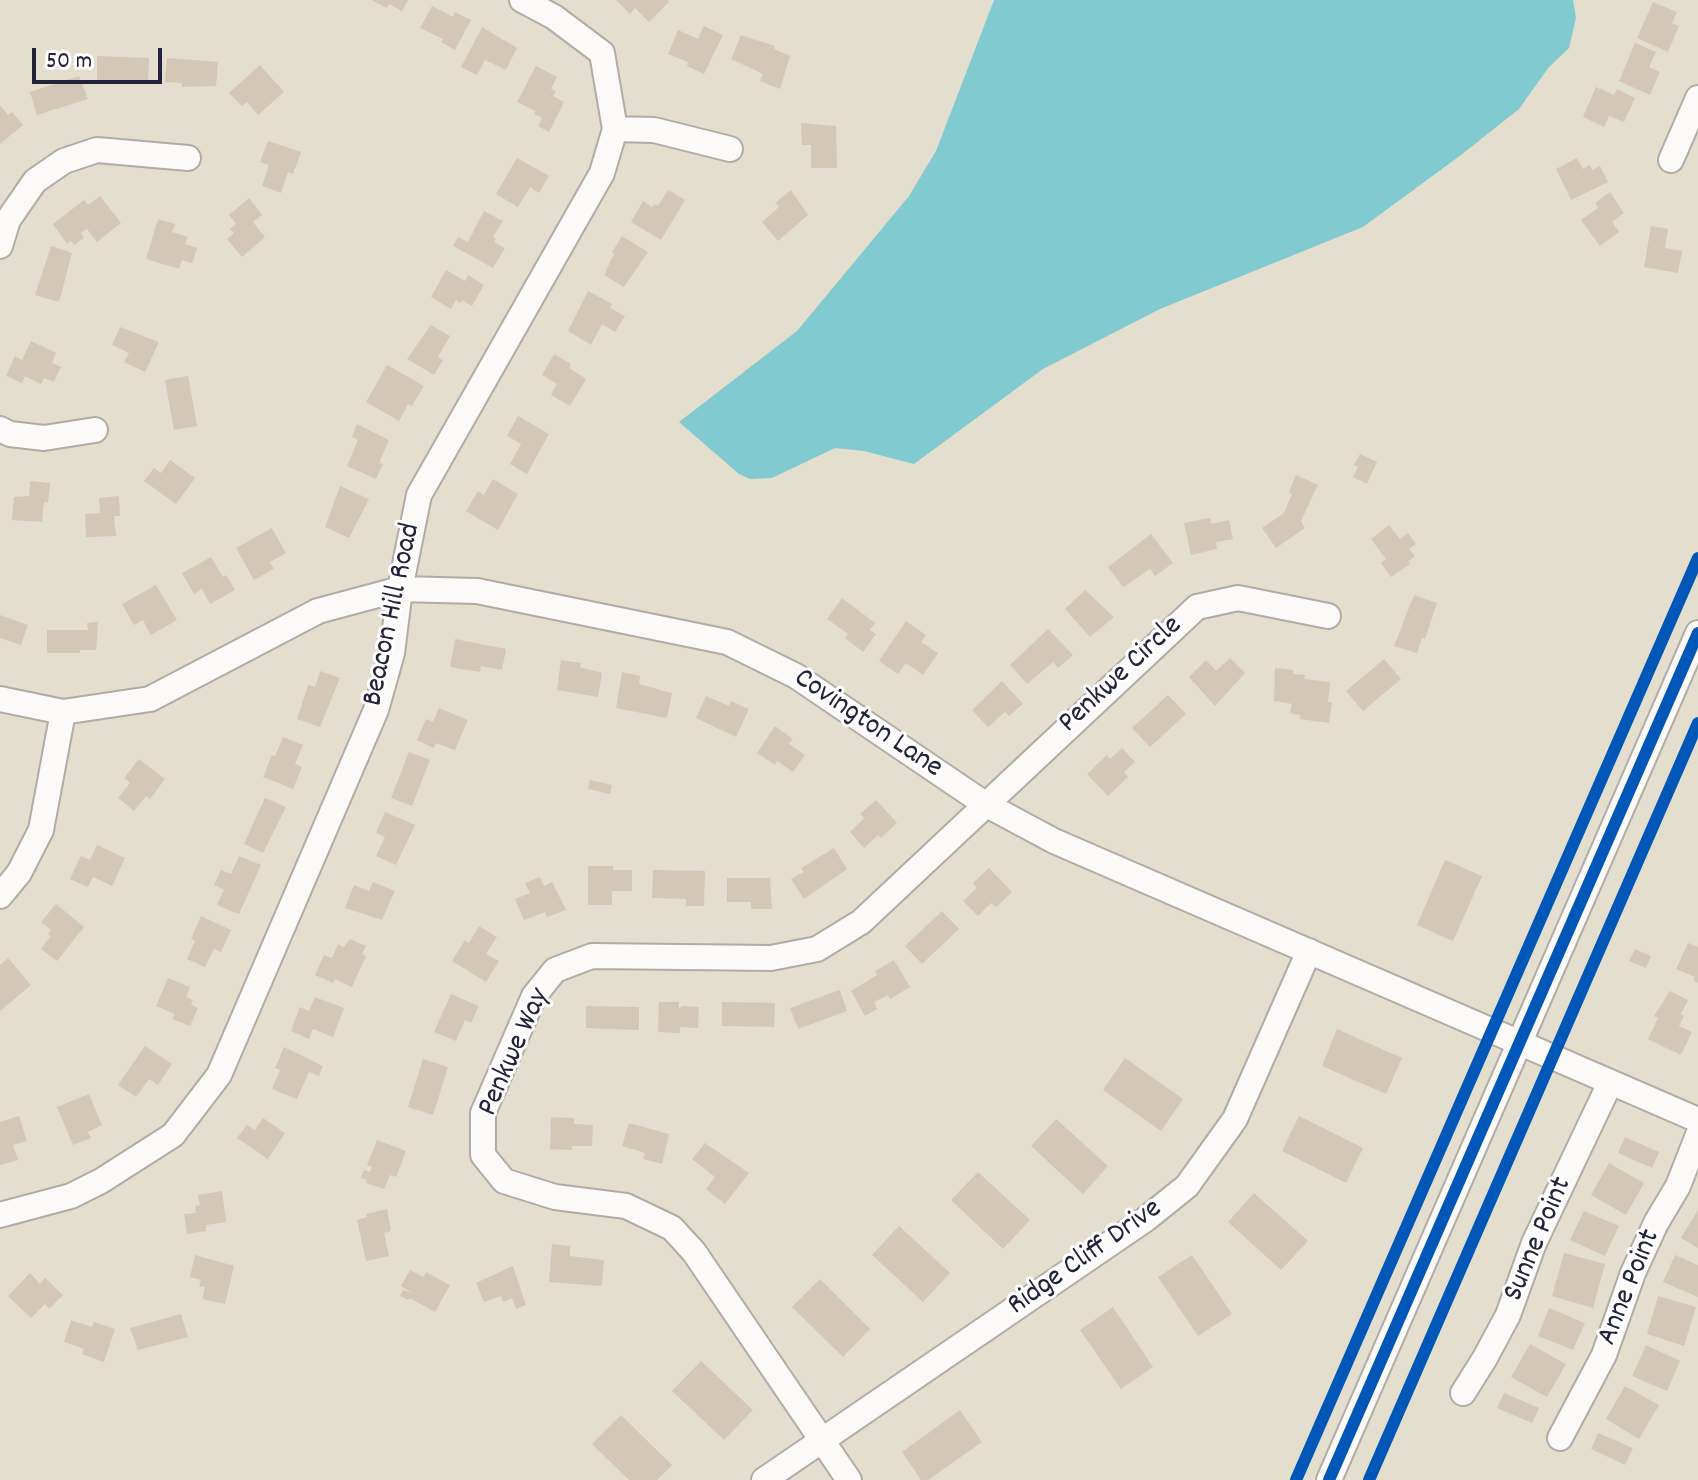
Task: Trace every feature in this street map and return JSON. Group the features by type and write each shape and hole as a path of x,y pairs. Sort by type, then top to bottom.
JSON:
{"street":[{"name":"Beacon Hill Road","path":"0,1215 71,1196 101,1181 173,1135 219,1075 376,710 392,653 400,589 419,495 602,173 615,129 602,53 554,17 522,0"},
{"path":"1671,160 1698,98"},
{"path":"615,129 654,130 730,149"},
{"path":"0,246 8,220 35,181 64,161 97,150 188,158"},
{"path":"0,429 10,434 44,438 95,430"},
{"name":"Covington Lane","path":"0,699 63,712 150,699 318,611 400,589 477,591 727,642 796,676 985,804 1054,841 1698,1120"},
{"name":"Penkwe Circle","path":"985,804 1197,607 1238,598 1328,616"},
{"path":"1329,1480 1698,633"},
{"path":"0,896 19,873 41,830 63,712"},
{"name":"Penkwe Way","path":"849,1480 694,1252 672,1228 626,1206 555,1197 504,1181 483,1155 483,1113 534,996 555,970 592,956 771,958 817,949 861,922 985,804"},
{"name":"Ridge Cliff Drive","path":"764,1480 1146,1219 1187,1186 1235,1119 1309,951"},
{"name":"Sunne Point","path":"1463,1393 1508,1315 1534,1243 1610,1083"},
{"name":"Anne Point","path":"1560,1438 1604,1355 1633,1273 1656,1223 1678,1186 1698,1135"}],"water":[{"path":"994,0 1573,0 1576,18 1569,48 1549,67 1519,109 1363,227 1160,309 1043,369 914,464 864,451 835,448 772,478 750,479 739,474 679,422 797,331 909,196 936,151"}],"building":[{"path":"371,0 408,0 402,11"},
{"path":"616,0 669,2 649,22 635,8 630,14"},
{"path":"1653,2 1677,12 1672,23 1679,26 1668,52 1637,38"},
{"path":"432,6 453,17 455,12 471,20 455,50 441,42 443,39 420,28"},
{"path":"704,26 723,35 704,74 687,66 688,62 668,54 678,30 698,39"},
{"path":"482,27 517,48 506,70 485,60 477,75 461,67"},
{"path":"741,35 775,46 774,49 790,56 780,89 760,81 763,74 731,59"},
{"path":"1635,43 1656,52 1649,67 1660,72 1650,95 1619,81"},
{"path":"97,56 149,58 148,83 97,80"},
{"path":"167,58 218,62 216,86 182,87 182,83 165,82"},
{"path":"260,65 284,92 258,115 247,102 242,106 229,93"},
{"path":"536,66 557,77 551,89 556,91 553,96 564,102 549,132 538,126 542,118 534,114 536,111 517,102"},
{"path":"79,76 88,99 37,115 30,92"},
{"path":"1596,87 1614,95 1617,89 1635,98 1624,122 1609,116 1604,127 1583,117"},
{"path":"0,105 8,115 12,112 23,125 0,144"},
{"path":"801,123 836,126 837,168 811,168 811,145 802,145"},
{"path":"268,141 301,152 293,174 288,172 281,193 262,186 269,165 260,162"},
{"path":"517,158 549,176 539,193 530,187 518,207 496,194"},
{"path":"1577,158 1583,169 1590,165 1592,170 1600,166 1608,182 1571,200 1556,169"},
{"path":"668,190 685,200 661,240 631,222 643,201 652,207 654,204 658,206"},
{"path":"791,190 808,215 778,241 762,222 779,207 775,203"},
{"path":"1610,192 1624,213 1612,222 1619,232 1600,246 1581,220 1598,208 1595,203"},
{"path":"100,196 121,223 97,242 87,229 81,233 84,238 74,245 71,241 67,244 53,224 84,200 88,205"},
{"path":"249,198 262,215 253,222 265,237 242,257 227,239 234,233 230,229 236,224 229,215"},
{"path":"484,211 503,221 493,237 496,239 494,242 505,248 493,268 453,246 458,237 468,242"},
{"path":"158,219 175,224 172,232 188,237 185,244 197,248 192,263 182,260 179,269 146,259"},
{"path":"1651,226 1668,229 1665,248 1682,251 1678,273 1644,267"},
{"path":"622,236 648,252 624,287 604,275"},
{"path":"51,246 72,253 59,302 35,295"},
{"path":"446,270 465,281 468,275 484,285 472,306 456,300 451,309 431,297"},
{"path":"588,291 612,304 610,308 625,316 615,332 602,324 591,345 568,331"},
{"path":"431,325 450,336 438,357 443,360 434,375 407,359"},
{"path":"120,327 159,342 145,372 124,362 129,353 112,345"},
{"path":"31,341 56,353 52,363 61,367 54,382 44,378 41,384 25,376 22,383 6,376 15,356 22,360"},
{"path":"554,354 571,364 569,368 586,379 570,406 551,395 557,384 542,375"},
{"path":"387,365 424,386 412,406 408,404 399,421 366,402"},
{"path":"188,376 197,426 174,430 165,380"},
{"path":"518,416 549,434 527,474 510,464 521,444 507,436"},
{"path":"357,424 389,440 376,479 347,466 358,440 352,437"},
{"path":"1360,454 1377,462 1367,484 1353,477 1358,467 1354,465"},
{"path":"170,460 195,478 176,504 144,481 154,468 161,473"},
{"path":"1296,475 1318,485 1301,521 1305,528 1276,548 1262,528 1284,513"},
{"path":"493,479 518,494 498,530 466,511 478,491 484,495"},
{"path":"30,481 50,483 42,522 12,520 14,497 29,496"},
{"path":"340,486 369,499 349,538 325,527"},
{"path":"119,496 120,516 114,516 116,536 86,537 85,514 100,513 99,498"},
{"path":"1210,518 1211,524 1229,520 1233,539 1216,542 1217,549 1191,555 1184,523"},
{"path":"1389,525 1400,539 1408,533 1416,544 1409,549 1415,556 1408,561 1410,564 1391,577 1381,563 1386,559 1371,539"},
{"path":"272,528 286,553 270,562 274,569 254,580 236,548"},
{"path":"1151,534 1173,563 1155,576 1150,569 1123,587 1108,567"},
{"path":"211,557 235,590 210,604 202,589 194,594 182,573"},
{"path":"156,585 177,620 151,635 143,620 134,625 122,604"},
{"path":"1085,590 1114,617 1090,637 1065,609"},
{"path":"1414,595 1437,603 1417,653 1394,646"},
{"path":"842,598 875,623 870,630 876,634 863,652 845,638 848,634 827,619"},
{"path":"0,615 28,625 21,645 0,638"},
{"path":"906,621 926,635 921,642 938,653 923,675 906,663 898,674 879,661"},
{"path":"98,622 96,650 47,653 47,630 88,630 87,623"},
{"path":"1048,629 1073,655 1058,668 1053,662 1027,684 1010,665"},
{"path":"455,639 506,649 502,670 481,666 480,672 450,667"},
{"path":"1230,658 1245,673 1215,706 1189,677 1206,660 1216,671"},
{"path":"1384,659 1401,679 1363,711 1346,691"},
{"path":"561,660 581,663 580,667 602,673 598,697 557,690"},
{"path":"1275,668 1293,670 1293,674 1305,675 1304,679 1330,682 1328,702 1332,703 1329,723 1300,719 1300,715 1290,713 1292,704 1274,701"},
{"path":"320,671 340,678 320,727 297,719 308,685 315,687"},
{"path":"622,672 640,676 639,684 672,693 667,718 616,708"},
{"path":"1002,681 1023,704 1009,716 1005,712 988,727 972,710"},
{"path":"1168,695 1186,714 1150,747 1132,728"},
{"path":"706,696 729,706 731,701 749,709 736,737 696,718"},
{"path":"439,708 468,720 455,750 436,743 434,748 417,740 426,719 433,722"},
{"path":"775,726 793,739 789,744 805,755 793,772 757,753"},
{"path":"283,737 303,745 295,764 302,767 293,789 263,777"},
{"path":"1122,748 1135,762 1124,772 1128,777 1108,796 1087,774 1107,755 1110,759"},
{"path":"409,752 430,760 412,806 391,798"},
{"path":"139,759 165,779 150,799 146,796 134,811 118,798 130,783 124,778"},
{"path":"590,780 612,785 610,794 588,789"},
{"path":"265,798 286,807 263,853 244,844"},
{"path":"876,800 897,823 864,848 850,832 864,818 860,814"},
{"path":"385,812 415,825 396,865 376,856 385,837 376,833"},
{"path":"97,845 125,858 112,886 93,877 88,887 70,879 81,856 90,860"},
{"path":"834,848 847,869 804,899 791,879 804,872 801,868"},
{"path":"239,856 261,865 239,914 217,905 224,890 214,885 221,870 231,874"},
{"path":"1445,860 1482,876 1453,941 1417,925"},
{"path":"588,866 632,870 632,891 612,891 612,905 588,905"},
{"path":"989,868 1012,892 996,907 991,903 978,916 963,901 977,888 973,883"},
{"path":"653,870 705,871 704,906 686,906 686,899 652,898"},
{"path":"540,877 544,886 552,882 566,910 547,917 545,912 524,920 515,899 530,893 525,883"},
{"path":"727,878 770,878 772,909 751,909 751,902 727,902"},
{"path":"373,882 395,891 382,920 345,908 354,885 369,891"},
{"path":"56,904 84,927 57,961 41,949 51,936 48,934 51,930 41,922"},
{"path":"942,911 959,929 922,964 905,946"},
{"path":"201,916 231,930 221,952 214,949 205,967 187,959"},
{"path":"479,926 497,937 486,954 499,961 486,982 452,961 465,940 469,943"},
{"path":"350,939 366,946 362,954 366,956 352,987 315,975 324,955 332,958 338,944 344,947"},
{"path":"1688,943 1698,947 1698,983 1694,981 1695,977 1676,969"},
{"path":"1635,949 1651,956 1646,968 1629,961"},
{"path":"8,958 31,985 0,1011 0,965"},
{"path":"894,960 910,987 890,999 888,995 874,1002 877,1009 865,1016 851,991"},
{"path":"168,978 190,987 186,997 193,1000 191,1005 198,1008 190,1026 172,1019 175,1014 156,1006"},
{"path":"840,990 847,1011 798,1029 790,1008"},
{"path":"1670,991 1688,1000 1679,1026 1692,1032 1681,1055 1648,1039 1658,1018 1654,1016"},
{"path":"451,994 479,1006 471,1023 465,1020 456,1041 434,1032"},
{"path":"315,997 344,1008 333,1037 313,1029 309,1039 291,1031 300,1007 309,1011"},
{"path":"659,1002 679,1002 679,1009 682,1006 699,1007 698,1028 680,1027 680,1033 658,1032"},
{"path":"722,1002 775,1003 774,1027 722,1026"},
{"path":"586,1006 639,1007 639,1030 586,1028"},
{"path":"1337,1029 1402,1058 1386,1094 1322,1066"},
{"path":"145,1046 172,1064 158,1085 149,1079 136,1097 118,1085"},
{"path":"284,1047 323,1066 319,1076 309,1072 297,1099 272,1089 280,1070 275,1068"},
{"path":"1125,1058 1183,1099 1161,1131 1103,1090"},
{"path":"423,1059 448,1067 433,1115 408,1107"},
{"path":"89,1094 102,1125 88,1132 91,1138 73,1145 57,1107"},
{"path":"19,1116 27,1141 13,1145 18,1160 0,1165 0,1122"},
{"path":"1299,1116 1363,1148 1346,1183 1282,1151"},
{"path":"551,1117 574,1118 574,1124 593,1125 592,1146 572,1146 572,1150 550,1149"},
{"path":"263,1118 285,1133 268,1159 237,1138 247,1125 255,1130"},
{"path":"1056,1119 1108,1166 1083,1194 1031,1146"},
{"path":"629,1123 669,1134 662,1164 643,1159 645,1153 622,1146"},
{"path":"1625,1137 1659,1152 1652,1168 1618,1153"},
{"path":"377,1140 406,1151 396,1177 390,1175 384,1189 361,1178 364,1170 370,1172 372,1167 367,1165"},
{"path":"705,1143 749,1173 725,1204 706,1189 715,1177 692,1159"},
{"path":"1609,1163 1644,1183 1626,1215 1591,1195"},
{"path":"978,1172 1030,1220 1003,1249 951,1200"},
{"path":"222,1191 226,1222 206,1225 206,1231 187,1234 184,1214 196,1213 195,1206 200,1205 198,1195"},
{"path":"1254,1193 1308,1241 1281,1270 1228,1222"},
{"path":"387,1209 391,1231 384,1233 389,1256 366,1261 357,1220 367,1217 366,1214"},
{"path":"1698,1210 1698,1248 1681,1238"},
{"path":"1584,1211 1619,1226 1605,1256 1570,1240"},
{"path":"899,1226 950,1273 923,1302 872,1255"},
{"path":"552,1244 570,1246 570,1256 604,1260 602,1286 549,1282"},
{"path":"1564,1253 1605,1264 1593,1308 1552,1296"},
{"path":"195,1255 234,1266 225,1304 202,1299 205,1287 199,1286 201,1280 190,1277"},
{"path":"1192,1255 1232,1314 1198,1336 1158,1277"},
{"path":"1675,1255 1698,1265 1698,1297 1663,1282"},
{"path":"513,1266 526,1305 516,1309 512,1298 503,1302 501,1296 484,1302 476,1283"},
{"path":"410,1270 423,1277 426,1272 450,1285 435,1312 400,1296 403,1290 413,1293 401,1286"},
{"path":"30,1273 40,1284 45,1278 63,1295 49,1309 45,1304 31,1318 8,1296"},
{"path":"820,1279 870,1329 843,1357 792,1307"},
{"path":"1658,1296 1696,1307 1684,1346 1647,1334"},
{"path":"1113,1307 1153,1367 1121,1389 1080,1330"},
{"path":"1549,1308 1585,1323 1573,1350 1538,1336"},
{"path":"181,1314 188,1337 138,1350 130,1328"},
{"path":"71,1320 92,1327 94,1322 115,1329 104,1362 82,1354 84,1349 64,1342"},
{"path":"1530,1344 1566,1364 1547,1397 1511,1377"},
{"path":"1646,1345 1680,1361 1667,1391 1632,1376"},
{"path":"701,1361 753,1410 724,1440 672,1391"},
{"path":"1625,1386 1659,1405 1639,1439 1606,1419"},
{"path":"1504,1393 1539,1408 1532,1423 1497,1408"},
{"path":"960,1410 982,1442 928,1480 921,1480 902,1452"},
{"path":"621,1415 672,1465 657,1480 629,1480 592,1444"},
{"path":"1598,1433 1633,1448 1625,1465 1591,1449"}],"cycle path":[{"path":"1296,1480 1698,558"},
{"path":"1329,1480 1698,633"},
{"path":"1369,1480 1698,723"}]}
